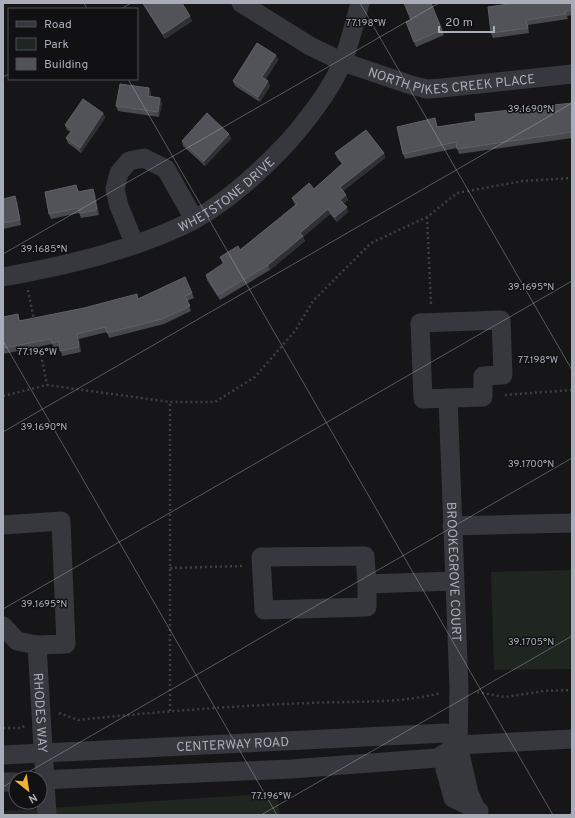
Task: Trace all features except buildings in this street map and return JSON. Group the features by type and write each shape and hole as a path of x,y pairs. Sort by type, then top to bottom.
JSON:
{"street":[{"name":"NORTH PIKES CREEK PLACE","path":"241,3 310,46 343,62 427,89 569,72"},
{"name":"WHETSTONE DRIVE","path":"3,277 58,266 134,244 163,234 194,219 220,203 266,166 299,129 322,97 343,62 360,3"},
{"path":"134,244 119,206 115,189 119,173 129,161 144,158 166,169 194,219"},
{"path":"501,320 503,375 483,376 483,397 423,399 420,323 432,323 501,320"},
{"name":"BROOKEGROVE COURT","path":"448,398 459,688 458,745"},
{"path":"3,525 61,521 66,644 37,645 17,641 3,626"},
{"path":"452,526 572,522"},
{"path":"366,556 367,584 367,607 264,610 261,557 366,556"},
{"path":"367,584 454,581"},
{"name":"RHODES WAY","path":"37,645 44,753 43,770"},
{"name":"CENTERWAY ROAD","path":"3,755 446,733 458,745"},
{"name":"CENTERWAY ROAD","path":"48,780 291,769 437,758 458,745 572,739"},
{"path":"458,745 445,769 453,798 481,812"}],"path":[{"path":"3,396 47,385 170,402 215,402 255,377 295,331 313,301 371,243 427,217 457,193 523,181 572,178"},
{"path":"427,217 432,323"},
{"path":"24,273 35,325"},
{"path":"38,340 47,385"},
{"path":"483,397 572,390"},
{"path":"170,402 170,711"},
{"path":"170,568 262,566"},
{"path":"3,728 22,728 41,706 78,720 209,708 310,702 374,702 420,698 459,688 505,697 544,691 572,690"}],"green space":[{"path":"572,570 572,669 494,670 491,572"},
{"path":"277,793 280,815 3,815 3,811 48,810 48,808"}]}
